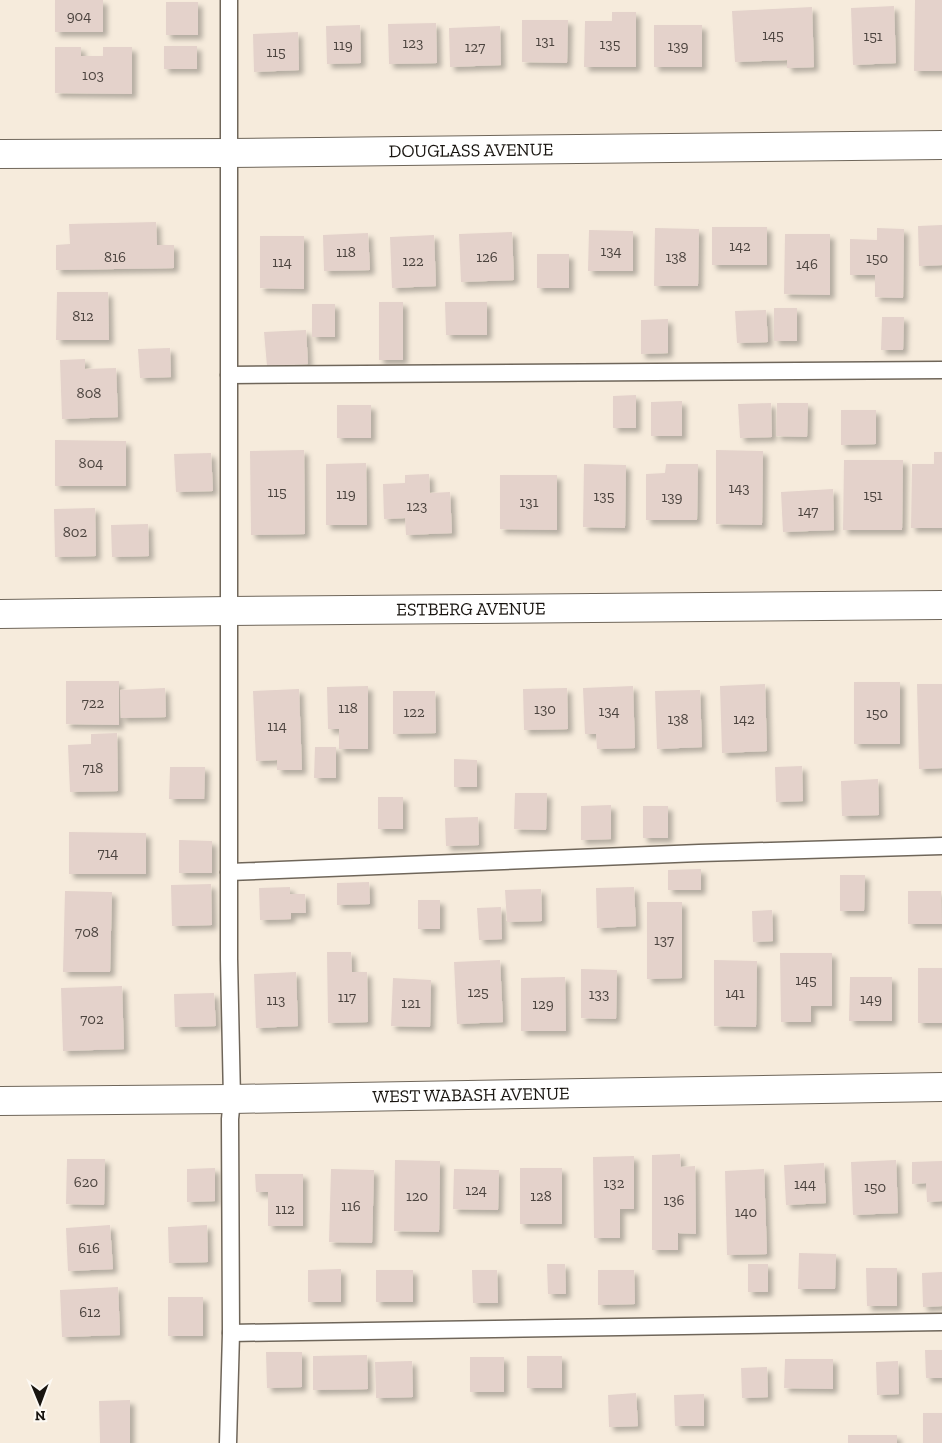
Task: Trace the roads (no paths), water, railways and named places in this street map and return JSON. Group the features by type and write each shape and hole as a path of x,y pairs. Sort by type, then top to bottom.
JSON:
{"street":[{"name":"DOUGLASS AVENUE","path":"0,154 942,145"},
{"name":"ESTBERG AVENUE","path":"0,614 942,605"},
{"name":"WEST WABASH AVENUE","path":"0,1101 942,1088"}],"lane":[{"path":"228,1443 231,1332 230,1135 232,1099 229,959 229,0"},
{"path":"229,375 942,370"},
{"path":"229,872 699,853 942,846"},
{"path":"231,1332 942,1322"}]}
